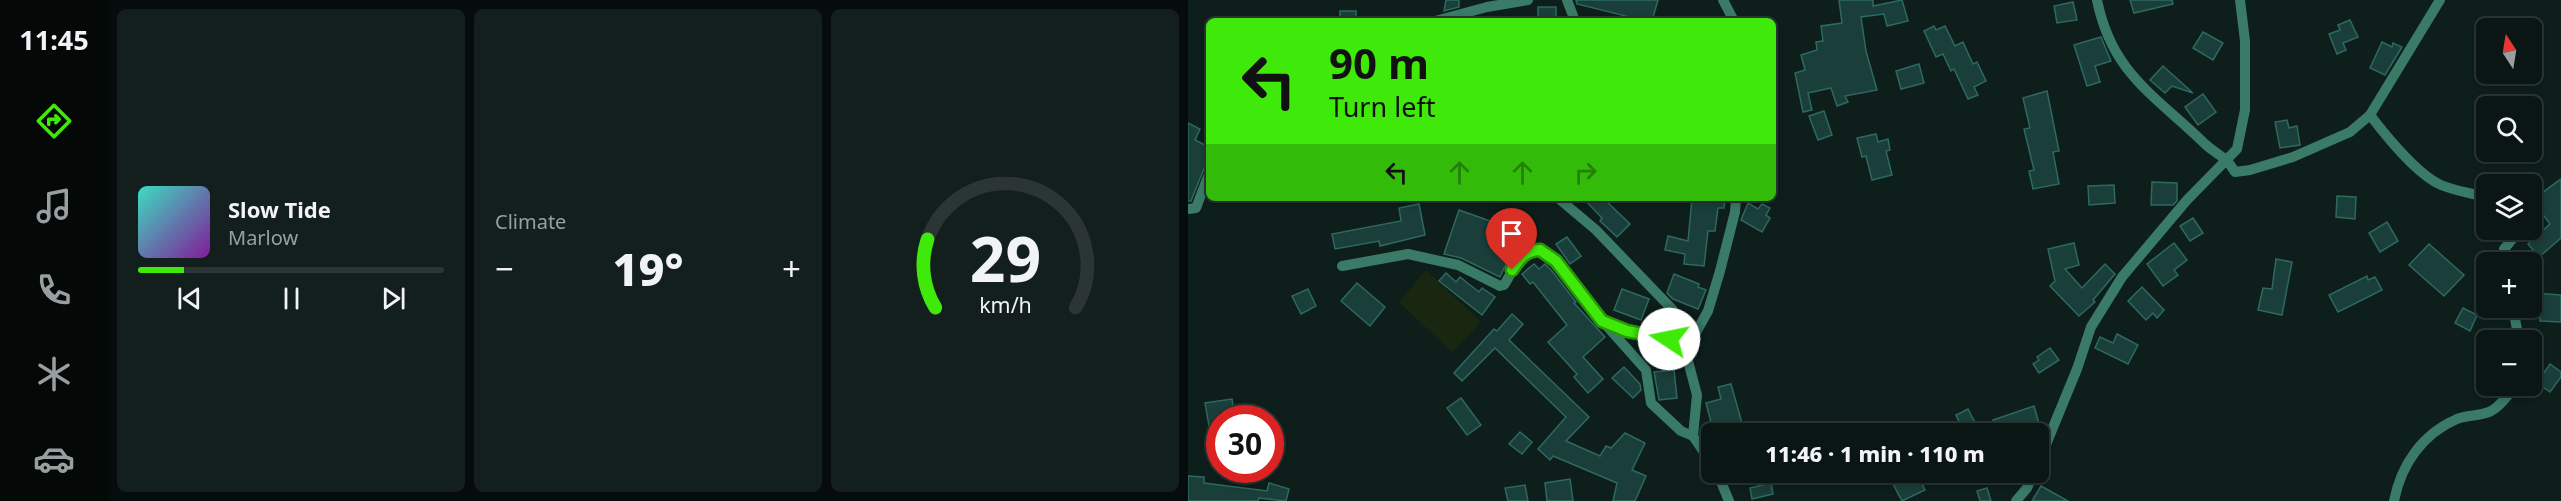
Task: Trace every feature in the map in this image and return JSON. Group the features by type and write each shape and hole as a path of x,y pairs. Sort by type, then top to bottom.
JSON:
{"street":[{"path":"1445,18 1487,6 1528,0"},
{"path":"1567,0 1574,18"},
{"path":"1723,0 1732,18"},
{"path":"2097,0 2102,25 2117,56 2131,77 2211,150 2227,158 2235,172 2250,170 2294,156 2350,132 2370,115 2440,0"},
{"path":"2049,438 2069,391 2091,327 2122,277 2187,200 2237,149 2245,110 2245,41 2240,0"},
{"path":"2370,115 2415,165 2440,185 2476,195"},
{"path":"1188,209 1196,208 1206,182"},
{"path":"1562,201 1596,230 1692,338"},
{"path":"1701,447 1694,436 1696,395 1688,361 1692,338 1708,311 1735,212 1736,201"},
{"path":"2504,252 2513,240"},
{"path":"1342,266 1408,254 1458,265 1504,285 1519,259 1528,252 1540,250 1556,261 1602,321 1646,370 1652,403 1681,431 1694,436"},
{"path":"1602,321 1627,331 1692,338"},
{"path":"2394,501 2398,480 2410,456 2433,434 2457,419 2491,412 2506,396"},
{"path":"1722,483 1729,501"},
{"path":"2016,501 2028,483"}],"green space":[{"path":"1426,270 1481,322 1452,352 1399,302"}],"building":[{"path":"1446,0 1459,0 1459,7 1444,11"},
{"path":"1576,0 1658,0 1653,18 1634,18 1577,4"},
{"path":"1839,0 1873,0 1873,6 1902,0 1908,21 1887,26 1884,14 1861,17 1866,51 1877,90 1845,96 1848,102 1837,106 1831,88 1808,93 1812,110 1803,112 1795,73 1805,70 1801,55 1817,50 1816,42 1823,41 1821,26 1842,23"},
{"path":"2130,0 2172,0 2173,4 2134,13"},
{"path":"2073,2 2077,20 2057,23 2054,6"},
{"path":"1538,7 1556,7 1556,18 1538,18"},
{"path":"1340,11 1356,11 1356,18 1340,18"},
{"path":"2350,20 2358,37 2343,43 2346,50 2337,54 2329,34 2340,30 2338,25"},
{"path":"1934,26 1936,30 1945,26 1955,46 1963,42 1973,64 1977,62 1986,81 1974,87 1978,95 1968,99 1954,69 1951,71 1943,54 1936,57 1924,31"},
{"path":"2203,32 2223,43 2213,60 2193,48"},
{"path":"2101,37 2111,61 2095,66 2100,82 2087,86 2074,45"},
{"path":"2382,42 2392,47 2393,43 2402,47 2385,75 2370,68"},
{"path":"1919,64 1924,83 1901,89 1896,71"},
{"path":"2163,66 2193,93 2172,86 2165,93 2150,80"},
{"path":"2047,91 2059,151 2053,152 2059,184 2033,189 2029,171 2034,170 2024,129 2030,128 2023,98"},
{"path":"2203,94 2216,112 2198,125 2185,107"},
{"path":"1824,111 1832,135 1818,140 1809,116"},
{"path":"2287,120 2289,128 2297,126 2300,145 2280,148 2275,122"},
{"path":"1188,123 1200,129 1195,140 1206,146 1206,164 1191,201 1188,201"},
{"path":"1876,134 1878,142 1888,139 1890,150 1886,151 1892,175 1872,180 1866,156 1862,157 1857,138"},
{"path":"2561,179 2561,238 2542,254 2542,252 2535,252 2528,244 2532,240 2542,240 2542,231 2550,224 2542,213 2542,193"},
{"path":"2152,182 2177,183 2177,201 2173,205 2151,205"},
{"path":"2114,185 2115,203 2089,205 2088,186"},
{"path":"2337,196 2356,197 2355,219 2336,217"},
{"path":"1586,201 1606,201 1630,224 1617,237 1600,221 1602,218"},
{"path":"1692,201 1725,201 1724,208 1718,208 1715,231 1708,231 1704,266 1684,264 1685,254 1665,250 1668,236 1688,241"},
{"path":"1748,203 1758,209 1762,204 1770,208 1766,215 1770,218 1762,232 1741,220"},
{"path":"1419,204 1425,235 1380,246 1379,241 1335,249 1332,234 1401,221 1399,208"},
{"path":"1459,210 1490,221 1486,233 1515,244 1500,277 1461,258 1444,254"},
{"path":"2193,218 2203,233 2190,241 2180,226"},
{"path":"2387,222 2398,241 2380,252 2369,233"},
{"path":"1567,237 1581,256 1570,264 1556,244"},
{"path":"2074,243 2079,265 2065,269 2082,288 2105,264 2115,274 2093,300 2095,302 2079,316 2050,286 2055,281 2048,249"},
{"path":"2174,243 2187,260 2174,270 2178,275 2163,286 2147,264"},
{"path":"2429,244 2464,275 2444,296 2409,265"},
{"path":"2276,259 2292,262 2282,315 2258,310 2263,288 2272,289"},
{"path":"1534,264 1539,269 1545,264 1552,271 1576,302 1574,303 1605,337 1583,357 1603,379 1588,393 1574,377 1577,374 1548,342 1567,325 1533,282 1530,284 1522,274"},
{"path":"1446,273 1456,282 1460,277 1479,292 1482,288 1495,297 1482,315 1439,281"},
{"path":"1674,274 1699,284 1698,287 1706,290 1698,309 1673,299 1667,293"},
{"path":"2367,276 2368,280 2375,277 2382,290 2338,312 2329,295"},
{"path":"1357,283 1385,307 1370,326 1341,301"},
{"path":"2142,287 2164,310 2157,318 2153,313 2146,320 2128,301"},
{"path":"1308,289 1316,306 1301,314 1292,296"},
{"path":"1622,289 1649,299 1641,320 1614,310"},
{"path":"2542,294 2561,295 2561,322 2540,321"},
{"path":"2463,308 2476,314 2470,331 2455,323"},
{"path":"1512,314 1523,324 1509,340 1589,417 1566,441 1600,456 1606,446 1611,448 1625,433 1645,443 1632,470 1646,476 1635,501 1613,501 1617,483 1553,456 1550,460 1538,449 1566,417 1495,348 1462,381 1454,373 1494,329 1497,331"},
{"path":"2117,334 2138,345 2128,364 2095,348 2100,337 2113,343"},
{"path":"2050,348 2059,360 2039,373 2033,364 2039,360 2037,357"},
{"path":"2550,364 2561,372 2561,377 2550,392 2542,386 2542,376"},
{"path":"1624,367 1640,384 1641,390 1633,398 1612,378"},
{"path":"1674,370 1677,398 1659,400 1654,372"},
{"path":"1731,384 1742,423 1711,423 1706,403 1721,399 1718,387"},
{"path":"1461,398 1481,425 1467,435 1447,408"},
{"path":"1232,399 1233,405 1206,405 1206,409 1205,403"},
{"path":"2034,406 2039,423 1994,423 1993,420"},
{"path":"1968,409 1975,423 1960,423 1956,415"},
{"path":"1520,432 1532,442 1522,454 1509,444"},
{"path":"1188,476 1204,477 1204,483 1267,491 1269,483 1289,489 1286,501 1259,498 1258,501 1188,501"},
{"path":"1570,479 1573,501 1547,501 1545,483"},
{"path":"1771,483 1773,494 1752,499 1750,488"},
{"path":"1893,483 1922,483 1925,490 1902,501"},
{"path":"1525,485 1528,501 1508,501 1505,488"},
{"path":"2041,486 2068,501 2032,501"},
{"path":"1987,488 1991,501 1980,501 1977,491"}],"route":[{"path":"1512,270 1519,259 1528,252 1540,250 1556,261 1602,321 1627,331 1669,339"}]}
